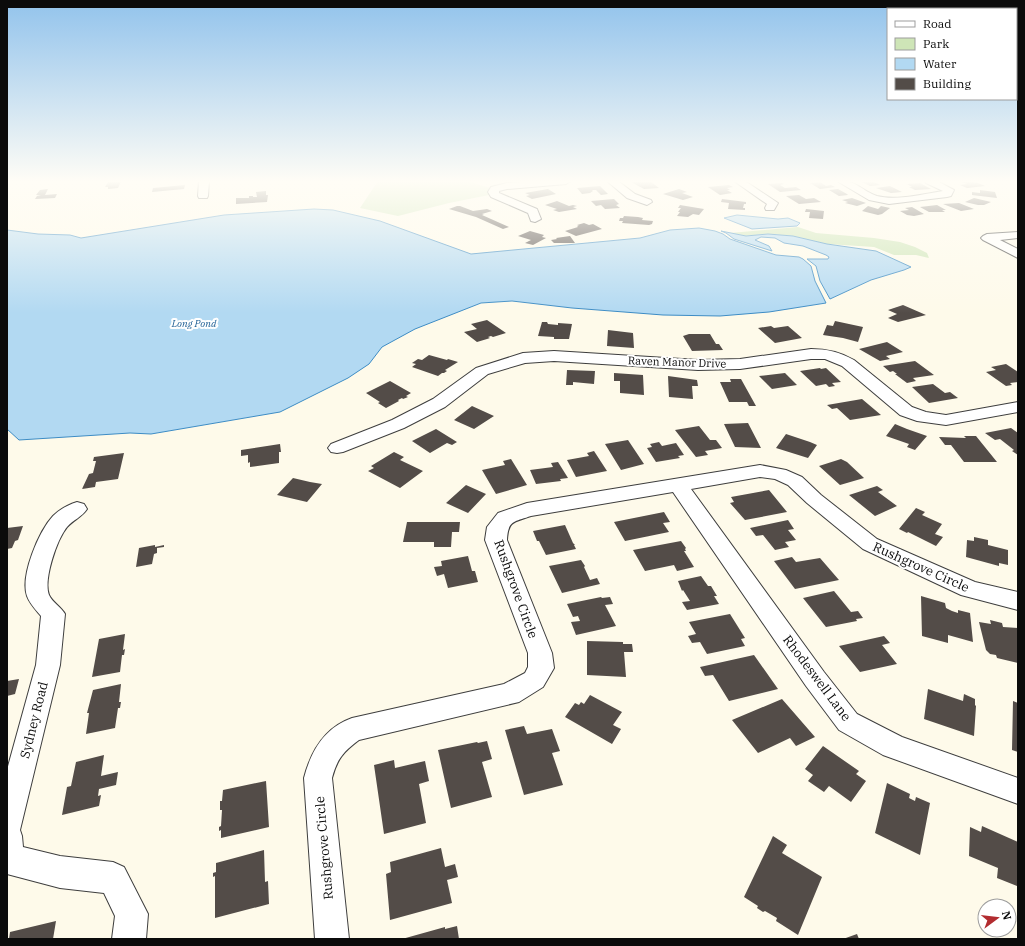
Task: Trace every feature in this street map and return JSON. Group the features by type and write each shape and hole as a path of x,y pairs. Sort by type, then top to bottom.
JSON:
{"street":[{"path":"1018,234 987,238 1018,254"},
{"name":"Raven Manor Drive","path":"337,448 398,424 439,403 482,371 523,358 554,356 698,365 740,364 811,354 825,354 838,357 848,363 906,411 923,418 946,420 1018,407"},
{"name":"Rushgrove Circle","path":"332,939 318,778 322,760 336,741 352,730 510,694 534,680 541,668 540,653 496,540 497,527 505,518 527,510 760,471 779,474 795,481 814,499 870,544 969,589 1018,601"},
{"name":"Rhodeswell Lane","path":"678,485 848,722 893,746 1018,791"},
{"name":"Sydney Road","path":"7,825 48,666 53,614 38,596 36,589 37,581 48,541 55,527 64,516 77,509"},
{"path":"7,836 8,859 60,872 113,878 132,914 129,939"}],"green space":[{"path":"798,227 816,233 874,238 900,242 927,253 929,258 916,255 894,255 874,247 827,244 793,236 768,234 746,236 734,235 730,233"}],"water":[{"name":"Long Pond","path":"161,225 391,225 471,254 640,238 670,230 699,228 715,231 730,239 776,255 799,257 803,259 811,266 815,281 826,303 769,312 720,316 663,315 572,308 512,301 481,303 415,329 382,347 369,364 348,378 280,412 151,434 130,433 19,440 7,429 7,230 38,234 70,235 81,238"},
{"path":"742,225 798,225 797,226 752,229"},
{"path":"721,231 746,236 768,234 793,236 827,244 876,251 911,267 871,280 830,299 820,281 816,266 807,259 828,259 829,257 826,255 803,246 784,243 775,238 761,237 755,240 769,246 772,251 734,239"}],"building":[{"path":"494,225 505,225 509,227 503,229"},
{"path":"577,225 595,225 602,229 576,236 565,231 579,226"},
{"path":"530,231 544,235 542,237 546,238 533,245 525,243 531,240 518,236"},
{"path":"570,236 575,243 554,243 551,240 557,239 556,238"},
{"path":"903,305 926,315 898,322 888,318 897,314 888,310"},
{"path":"487,320 506,333 493,337 491,336 488,337 490,338 477,342 464,332 477,329 471,324"},
{"path":"835,321 863,327 858,342 823,335 827,325 833,326"},
{"path":"542,322 558,325 558,323 572,324 569,339 554,339 554,337 538,336"},
{"path":"771,326 774,328 788,326 802,338 775,343 758,328"},
{"path":"608,330 633,333 634,348 607,346"},
{"path":"689,334 710,334 716,344 719,344 723,350 692,351 683,336"},
{"path":"887,342 903,352 886,356 890,359 880,361 859,349"},
{"path":"429,355 458,362 438,376 412,367 416,364 412,363 418,359 422,360"},
{"path":"915,361 934,375 913,378 916,381 907,383 893,371 890,372 883,366"},
{"path":"1006,364 1018,372 1018,382 1010,383 1012,385 1006,386 986,372 996,370 991,367"},
{"path":"826,368 841,382 832,383 835,386 829,387 826,384 816,386 800,371"},
{"path":"567,370 595,371 594,384 573,382 573,385 566,385"},
{"path":"614,373 643,375 644,395 620,393 620,381 614,381"},
{"path":"785,373 797,385 772,389 759,376"},
{"path":"668,376 697,380 698,386 692,386 693,399 669,397"},
{"path":"730,379 741,379 756,406 749,406 747,402 729,402 720,382 731,382"},
{"path":"390,381 411,393 406,396 408,397 398,400 399,401 386,408 366,393"},
{"path":"933,384 945,393 950,392 958,398 929,403 912,387"},
{"path":"862,399 881,415 850,420 837,408 832,409 827,405"},
{"path":"472,406 494,416 474,429 454,420"},
{"path":"748,423 761,448 735,447 724,424"},
{"path":"895,424 927,436 915,450 907,447 909,444 886,436"},
{"path":"699,426 710,440 716,440 722,448 705,451 708,455 696,457 675,430"},
{"path":"1011,428 1018,433 1018,455 1000,439 995,440 985,433"},
{"path":"436,429 457,442 452,445 447,443 430,453 412,441"},
{"path":"786,434 817,445 808,458 776,448"},
{"path":"964,436 976,436 997,462 964,462 951,445 945,445 939,437 966,438"},
{"path":"628,440 644,464 621,470 605,444"},
{"path":"659,442 662,446 676,443 684,455 678,456 680,458 656,462 647,448 652,447 650,444"},
{"path":"280,444 281,452 279,452 279,463 250,467 250,462 248,463 248,455 241,456 241,450"},
{"path":"594,451 607,471 576,477 567,460 589,456 587,453"},
{"path":"394,452 404,457 400,460 423,471 400,488 368,471 374,468 371,466"},
{"path":"124,453 118,479 96,482 95,487 82,489 89,474 93,473 96,461 93,461 94,457"},
{"path":"511,459 527,485 496,494 482,470 505,465 503,461"},
{"path":"841,459 847,462 864,478 840,485 819,466"},
{"path":"558,462 568,478 560,479 561,481 536,484 530,470 553,467 551,463"},
{"path":"293,478 322,484 307,502 277,495"},
{"path":"466,485 486,494 468,513 446,503"},
{"path":"877,486 883,490 878,492 897,506 875,516 849,495"},
{"path":"769,490 787,512 745,520 730,503 734,502 731,497"},
{"path":"916,508 925,512 922,515 942,524 935,534 943,537 936,546 899,529"},
{"path":"664,512 670,522 663,523 669,532 625,541 614,522"},
{"path":"788,520 794,529 788,530 796,540 785,542 789,547 775,550 763,535 756,536 750,528"},
{"path":"407,522 460,522 459,532 452,532 451,547 434,547 434,542 403,542"},
{"path":"565,525 576,549 546,555 539,541 537,541 533,531"},
{"path":"23,526 18,540 15,541 12,548 7,549 7,528"},
{"path":"974,537 988,540 988,545 1008,550 1008,565 999,563 999,566 966,557 967,540 974,541"},
{"path":"681,541 686,548 686,551 684,551 694,567 677,571 674,565 645,571 633,550"},
{"path":"155,545 155,547 164,545 164,547 157,548 157,553 154,554 152,564 136,567 139,548"},
{"path":"468,556 472,571 475,571 478,582 448,588 444,574 437,576 434,567 442,566 441,561"},
{"path":"792,557 796,562 820,558 839,580 795,589 774,561"},
{"path":"581,560 590,580 597,578 600,584 562,593 549,566"},
{"path":"701,576 708,586 711,586 717,596 714,596 719,604 687,610 682,602 690,601 683,590 682,591 678,581"},
{"path":"834,591 851,612 858,611 863,618 856,619 857,621 826,627 803,598"},
{"path":"921,596 945,603 946,608 952,611 958,613 958,610 970,613 973,642 948,635 948,643 922,636"},
{"path":"601,597 610,597 613,604 605,605 616,626 576,635 571,622 580,621 578,616 573,617 567,604"},
{"path":"730,614 745,638 741,639 745,646 707,654 700,642 692,643 688,636 696,634 689,622"},
{"path":"990,620 1002,623 1003,627 1018,628 1018,663 997,658 996,655 990,654 986,650 979,622 991,624"},
{"path":"125,634 123,650 125,649 124,655 122,655 120,672 92,677 99,639"},
{"path":"884,636 890,643 882,645 897,664 860,672 839,646"},
{"path":"587,641 623,642 623,644 632,644 633,652 624,652 626,677 587,675"},
{"path":"754,655 778,689 729,701 713,675 705,676 700,667"},
{"path":"19,679 15,694 7,696 7,681"},
{"path":"121,684 119,702 121,702 120,708 118,708 115,728 86,734 89,713 87,713 93,690"},
{"path":"928,689 963,701 964,694 975,699 974,736 924,719"},
{"path":"590,695 622,712 613,725 621,729 612,744 565,717 575,703 579,705 581,702 584,704"},
{"path":"782,699 815,737 796,746 790,738 758,753 732,720"},
{"path":"1013,701 1018,703 1018,752 1012,750"},
{"path":"524,726 527,734 552,729 560,751 552,753 563,785 524,795 505,730"},
{"path":"487,741 492,759 482,762 492,797 451,808 438,750"},
{"path":"823,746 859,771 856,774 866,781 851,802 829,786 824,792 808,781 813,775 805,769"},
{"path":"104,755 101,776 118,772 116,785 99,789 98,796 101,795 99,806 62,815 67,787 71,786 76,762"},
{"path":"394,760 395,768 425,761 429,781 419,784 426,823 384,834 374,765"},
{"path":"266,781 269,827 221,838 221,830 219,831 219,827 221,826 222,810 220,810 220,801 222,801 223,790"},
{"path":"887,783 910,794 909,798 915,801 916,797 930,803 920,855 875,833"},
{"path":"982,826 1018,842 1017,886 997,878 998,868 969,856 970,827 981,832"},
{"path":"773,836 787,845 782,853 822,877 798,935 776,921 777,918 765,911 763,912 757,908 758,906 744,897"},
{"path":"441,848 445,867 455,864 458,877 447,880 452,903 390,920 386,874 391,872 390,862"},
{"path":"264,850 265,882 268,881 269,904 215,918 215,876 213,877 213,873 216,872 216,863"},
{"path":"56,921 53,939 9,939 10,932"},
{"path":"457,926 459,939 402,939 445,927 445,929"},
{"path":"857,934 859,939 843,939"}]}
